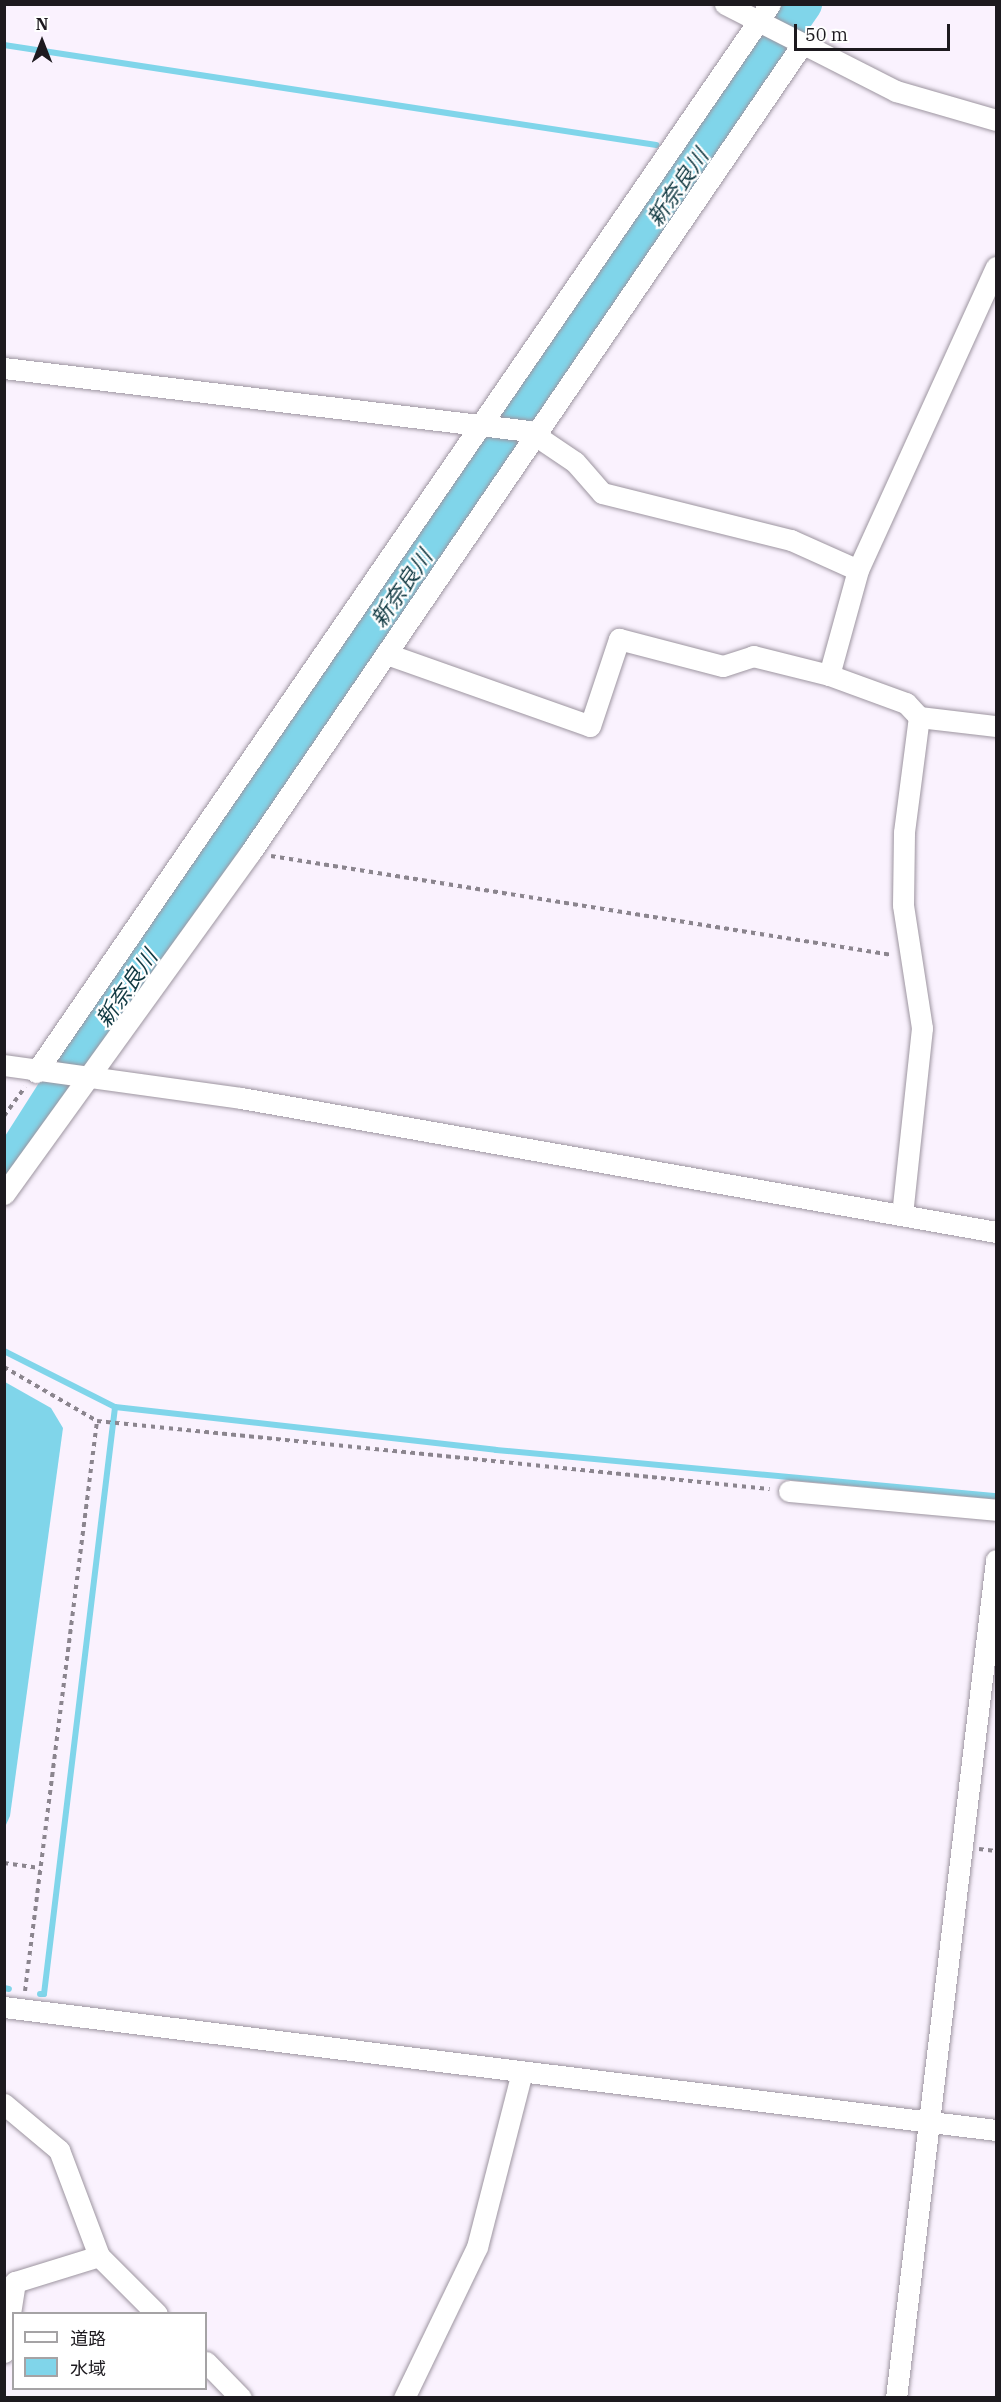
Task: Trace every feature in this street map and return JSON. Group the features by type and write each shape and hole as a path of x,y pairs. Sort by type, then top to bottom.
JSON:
{"street":[{"path":"725,4 798,44 896,91 996,120"},
{"path":"41,1072 762,24 770,4"},
{"path":"4,1194 85,1078 250,853 387,654 533,434 798,44"},
{"path":"829,675 858,570 996,267"},
{"path":"4,368 484,426 533,434 575,462 602,493 791,540 858,570"},
{"path":"387,654 590,726 619,639 723,666 753,656 829,675 906,703 919,717 996,726"},
{"path":"902,1215 922,1028 903,905 904,832 919,717"},
{"path":"4,1065 41,1072 241,1098 996,1232"},
{"path":"789,1491 996,1510"},
{"path":"896,2397 996,1560"},
{"path":"13,2008 996,2130"},
{"path":"404,2397 477,2247 522,2072"},
{"path":"4,2104 59,2150 99,2256 156,2312"},
{"path":"4,2352 15,2282 99,2256"},
{"path":"207,2363 241,2397"}],"path":[{"path":"250,853 912,958"},
{"path":"4,1116 41,1072"},
{"path":"4,1367 97,1421 789,1491"},
{"path":"13,2008 40,1868 97,1421"},
{"path":"4,1863 40,1868"}],"water":[{"path":"5,1382 51,1408 63,1428 10,1816 5,1827"}],"waterway":[{"name":"新奈良川","path":"4,1173 74,1063 803,4"},
{"path":"4,45 656,145"},
{"path":"4,1351 115,1407 496,1450 994,1496"},
{"path":"40,1994 44,1994 115,1407"},
{"path":"4,1988 9,1989"}]}
